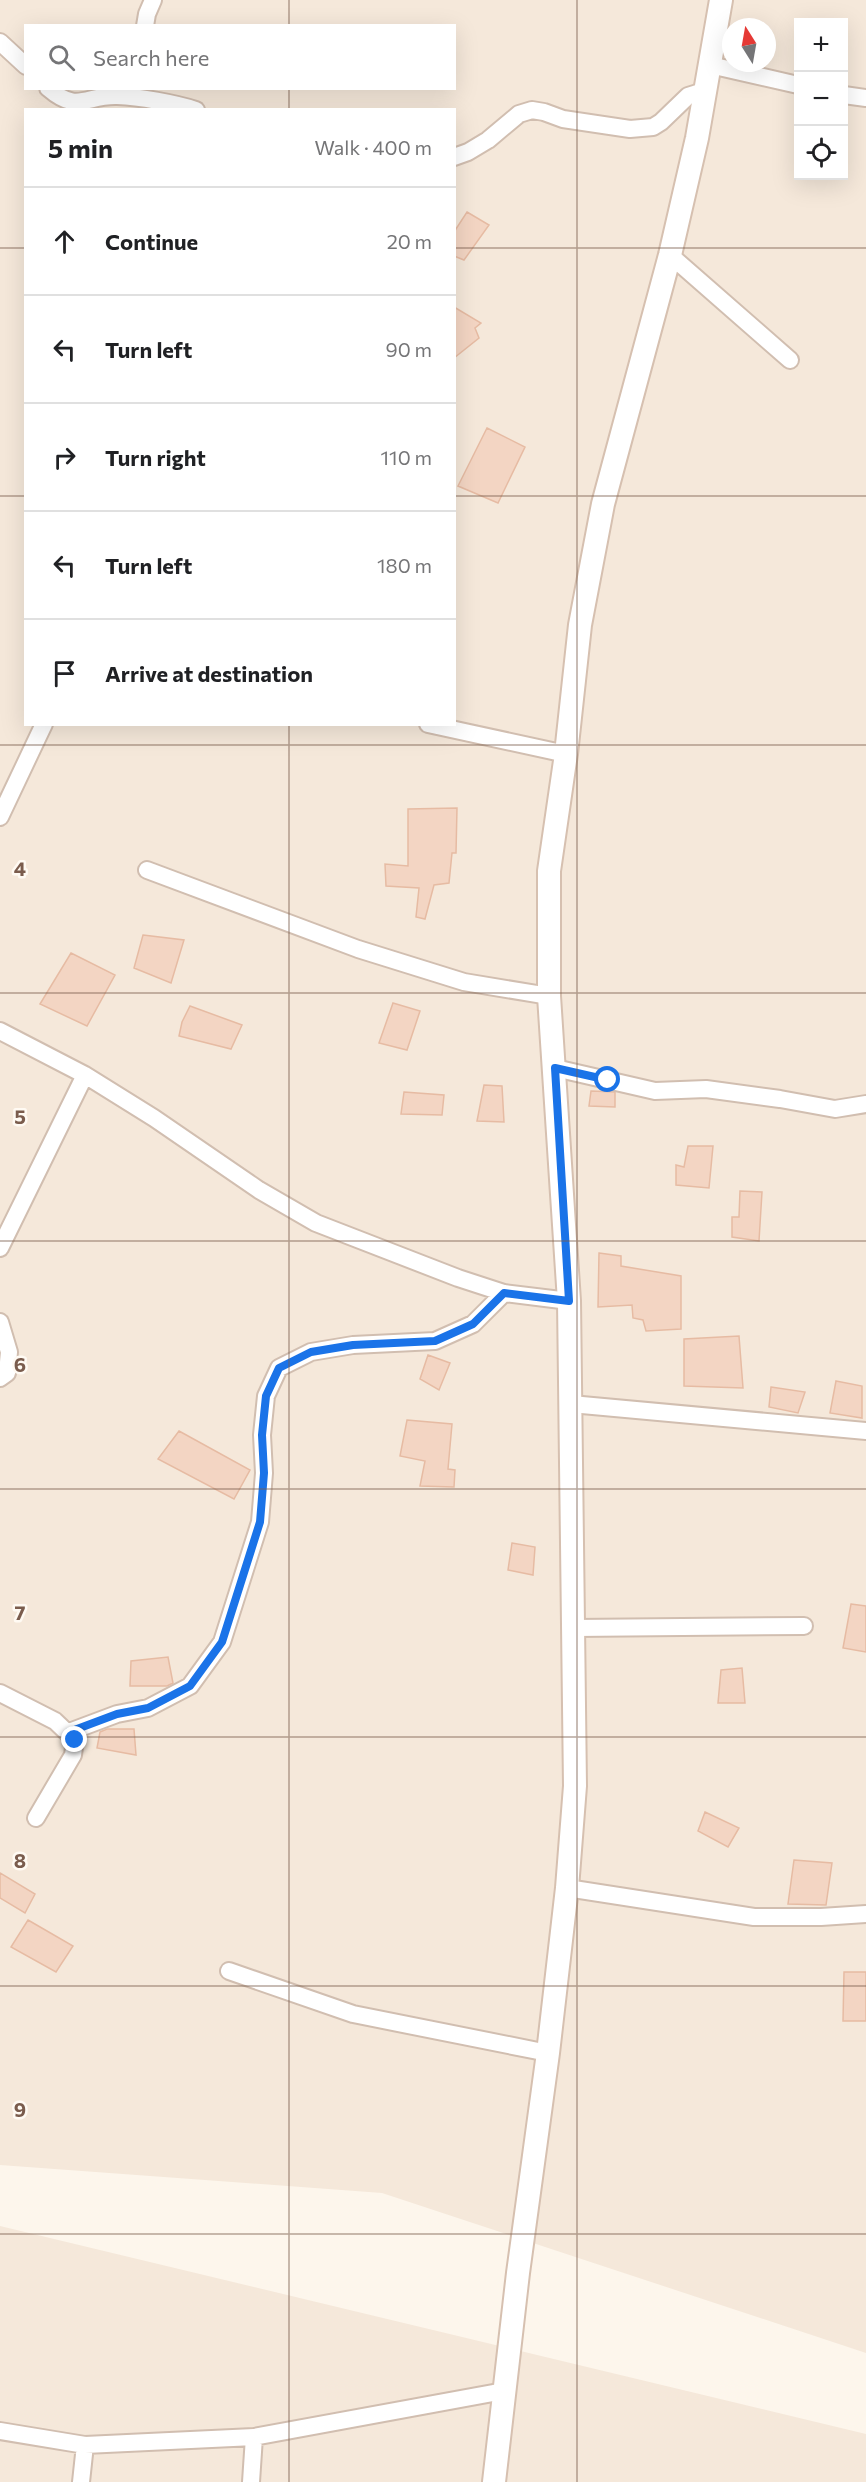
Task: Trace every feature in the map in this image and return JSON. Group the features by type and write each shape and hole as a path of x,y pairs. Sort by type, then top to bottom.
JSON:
{"main road":[{"path":"494,2482 518,2273 549,2053 567,1888 575,1785 569,1301 549,996 549,871 566,754 580,625 603,504 670,255 697,138 721,0"}],"street":[{"path":"145,24 153,0"},
{"path":"0,42 24,64"},
{"path":"710,65 794,84"},
{"path":"50,90 64,101 82,102 136,94 188,108"},
{"path":"456,157 468,153 488,140 519,114 532,110 563,119 630,129 653,127 688,96 704,91"},
{"path":"848,96 866,98"},
{"path":"670,255 790,360"},
{"path":"0,817 5,793 43,726"},
{"path":"437,726 566,754"},
{"path":"147,870 358,949 465,982 549,996"},
{"path":"0,1031 85,1075 154,1118 259,1190 316,1223 458,1278 504,1293 569,1301"},
{"path":"555,1068 655,1091 706,1089 744,1096 780,1099 835,1110 866,1104"},
{"path":"0,1248 85,1075"},
{"path":"69,1732 117,1714 148,1708 190,1686 222,1642 260,1522 264,1473 262,1435 266,1396 279,1368 311,1352 353,1345 435,1341 473,1324 504,1293"},
{"path":"0,1322 9,1352 7,1373 0,1378"},
{"path":"571,1404 866,1431"},
{"path":"574,1628 804,1626"},
{"path":"0,1693 55,1721 75,1740 73,1755 36,1818"},
{"path":"567,1888 754,1917 866,1914"},
{"path":"230,1971 353,2014 549,2053"},
{"path":"0,2431 85,2445 254,2437 504,2391"},
{"path":"251,2482 254,2437"},
{"path":"81,2482 85,2445"}],"shaded area":[{"path":"0,0 866,0 866,2353 382,2193 0,2165"},
{"path":"0,2226 866,2434 866,2482 0,2482"}],"building":[{"path":"467,212 489,225 464,260 456,257 456,229"},
{"path":"456,308 481,323 475,328 479,338 456,356"},
{"path":"487,428 525,447 498,503 458,486"},
{"path":"457,808 456,853 452,853 449,883 434,885 425,919 416,917 419,888 386,886 385,864 408,866 408,809"},
{"path":"143,935 184,940 171,983 134,968"},
{"path":"71,953 115,975 87,1026 40,1004"},
{"path":"393,1003 420,1011 407,1050 379,1043"},
{"path":"190,1006 242,1025 231,1049 179,1036 182,1022"},
{"path":"484,1085 502,1086 504,1122 477,1121"},
{"path":"591,1091 615,1092 615,1107 589,1106"},
{"path":"404,1092 444,1095 442,1115 401,1114"},
{"path":"688,1146 713,1146 709,1188 676,1185 676,1165 684,1167"},
{"path":"740,1191 762,1192 759,1241 732,1237 732,1217 739,1217"},
{"path":"599,1253 621,1256 621,1266 681,1276 681,1329 646,1331 643,1320 633,1318 632,1305 598,1307"},
{"path":"739,1336 743,1388 684,1386 684,1339"},
{"path":"428,1355 450,1363 439,1390 420,1379"},
{"path":"836,1381 862,1386 862,1418 830,1413"},
{"path":"771,1387 805,1392 798,1413 769,1407"},
{"path":"407,1420 452,1424 448,1469 455,1470 454,1487 420,1486 425,1461 400,1456"},
{"path":"179,1431 250,1470 234,1499 158,1459"},
{"path":"512,1543 535,1547 533,1575 508,1570"},
{"path":"851,1604 866,1606 866,1652 843,1648"},
{"path":"168,1657 173,1683 167,1686 130,1686 131,1661"},
{"path":"742,1668 745,1703 718,1703 721,1670"},
{"path":"107,1729 134,1729 136,1755 97,1748 100,1732"},
{"path":"705,1812 739,1828 728,1847 698,1831"},
{"path":"794,1860 832,1863 826,1905 788,1904"},
{"path":"0,1873 35,1894 25,1913 0,1898"},
{"path":"28,1920 73,1946 56,1972 11,1947"},
{"path":"844,1972 866,1972 866,2021 843,2021"}],"route":[{"path":"75,1740 69,1732 117,1714 148,1708 190,1686 222,1642 260,1522 264,1473 262,1435 266,1396 279,1368 311,1352 353,1345 435,1341 473,1324 504,1293 569,1301 555,1068 608,1080"}]}
